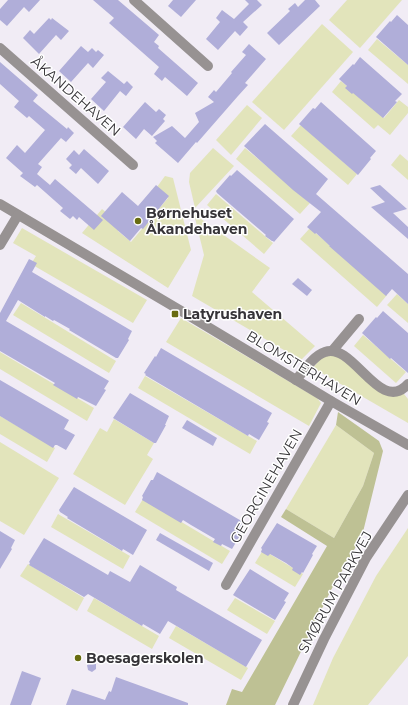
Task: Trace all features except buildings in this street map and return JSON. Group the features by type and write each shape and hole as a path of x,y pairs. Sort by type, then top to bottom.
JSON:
{"street":[{"path":"134,0 208,66"},
{"name":"ÅKANDEHAVEN","path":"0,48 133,165"},
{"name":"BLOMSTERHAVEN","path":"0,204 331,401 408,445"},
{"path":"0,245 18,215"},
{"path":"296,380 317,356 333,350 359,319"},
{"path":"333,350 342,354 381,388 390,392 399,391 408,384"},
{"name":"GEORGINEHAVEN","path":"226,585 331,401"},
{"name":"SMØRUM PARKVEJ","path":"293,705 324,639 366,558 408,495"}],"green space":[{"path":"347,0 402,0 360,48 329,20"},
{"path":"322,24 353,52 284,130 252,102"},
{"path":"377,39 408,65 408,84 368,50"},
{"path":"341,81 384,118 399,100 408,107 408,113 390,135 378,125 374,129 332,92"},
{"path":"247,105 262,118 231,155 216,140"},
{"path":"301,125 357,174 348,185 291,136"},
{"path":"213,148 234,166 195,208 189,182 190,173"},
{"path":"245,148 310,203 300,214 236,159"},
{"path":"400,154 408,161 408,180 391,165"},
{"name":"Børnehuset Åkandehaven","path":"165,176 173,178 191,250 168,288 82,233 102,209 114,219 126,221 118,231 131,242 168,198 157,187"},
{"path":"216,194 273,243 264,254 207,205"},
{"path":"194,214 270,268 252,292 315,346 301,360 192,296 204,255"},
{"path":"22,228 147,300 133,323 31,264 36,256 13,243"},
{"path":"310,228 387,295 377,307 300,239"},
{"path":"397,294 408,304 408,323 387,305"},
{"path":"21,303 116,361 109,373 13,315"},
{"path":"181,318 317,398 321,403 309,426 166,342"},
{"path":"363,335 406,372 396,383 354,346"},
{"path":"0,352 94,408 87,421 0,369"},
{"path":"332,354 388,394 404,394 408,399 408,423 313,368 322,357"},
{"path":"145,376 257,441 250,454 138,388"},
{"path":"338,412 379,441 383,451 362,536 331,590 275,705 226,705 232,689 242,692 327,546 281,517 286,509 334,538 363,486 374,453 336,425"},
{"path":"0,416 55,448 47,462 0,434"},
{"path":"114,419 154,443 147,455 153,459 125,505 73,474 100,428 107,432"},
{"path":"336,425 374,453 363,486 334,538 286,509"},
{"path":"0,442 59,478 24,535 0,521"},
{"path":"143,499 230,551 222,564 135,512"},
{"path":"58,514 130,556 123,569 51,527"},
{"path":"408,528 408,656 368,705 313,705 333,658 376,576"},
{"path":"263,550 303,574 295,587 255,563"},
{"path":"28,564 84,598 77,611 20,576"},
{"path":"94,598 159,636 152,649 87,611"},
{"path":"235,598 275,621 267,634 227,610"},
{"path":"176,626 248,668 241,680 169,638"}],"place":[{"name":"Børnehuset Åkandehaven","path":"138,221"},
{"name":"Latyrushaven","path":"175,314"},
{"name":"Boesagerskolen","path":"78,658"}]}
